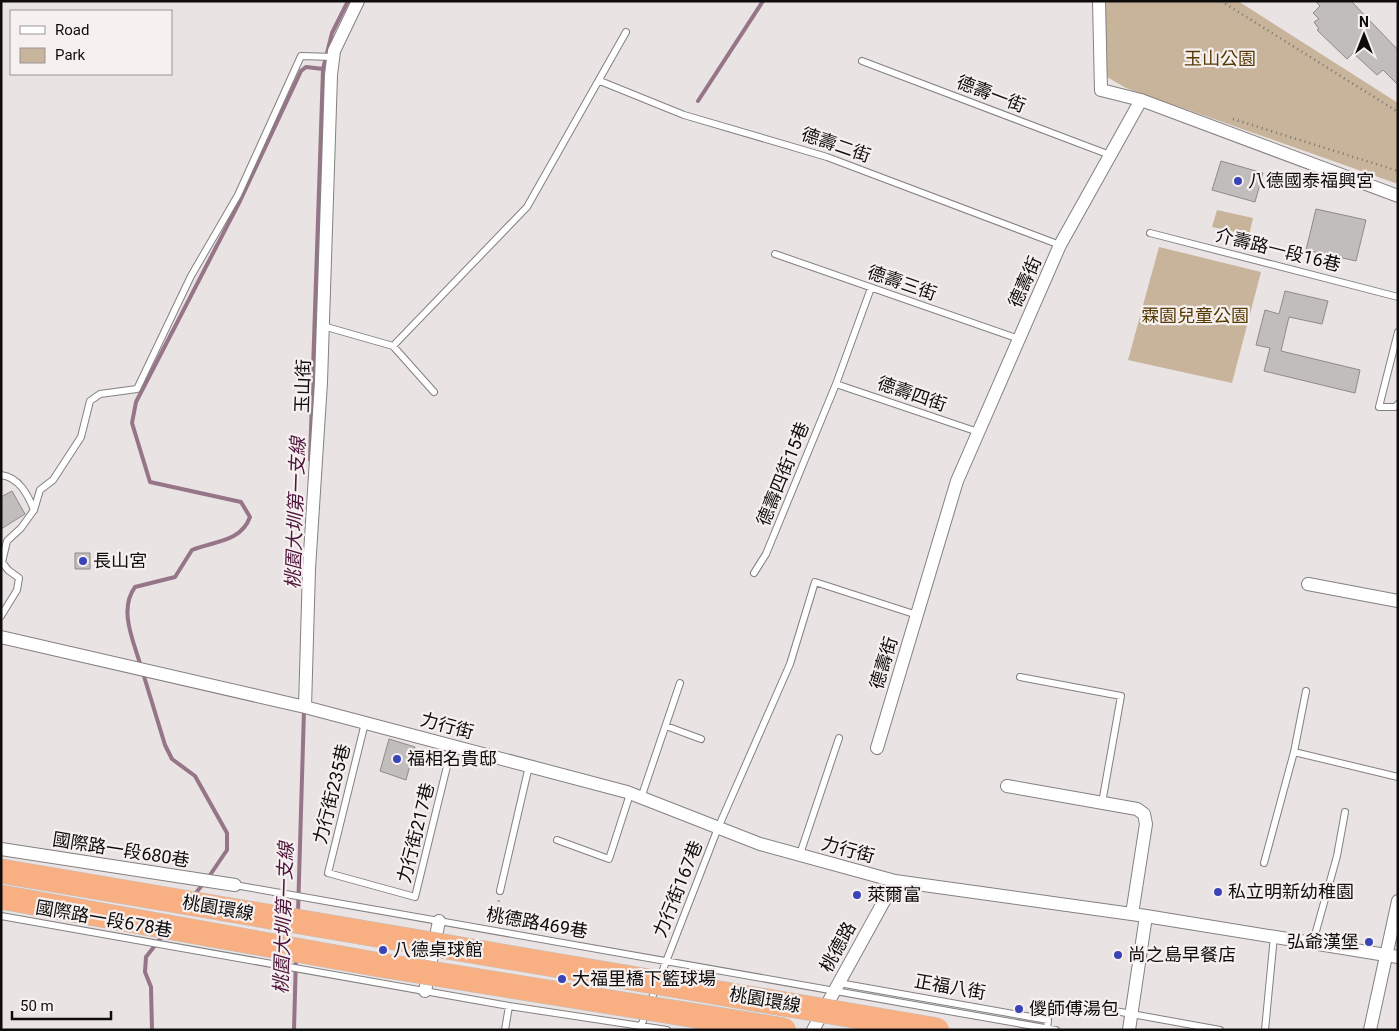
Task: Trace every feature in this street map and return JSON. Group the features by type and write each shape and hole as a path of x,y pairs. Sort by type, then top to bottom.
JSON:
{"highway":[{"name":"桃園環線","path":"1,871 937,1030"},
{"name":"桃園環線","path":"1,897 370,963 784,1030"}],"street":[{"name":"玉山街","path":"305,707 309,568 316,486 323,326 331,75 334,51 358,1"},
{"path":"1099,1 1101,90 1141,100 1398,196"},
{"name":"德壽街","path":"877,748 957,481 1060,245 1141,100"},
{"path":"1308,584 1398,601"},
{"path":"2,638 305,707"},
{"name":"力行街","path":"305,707 635,796 760,844 895,881 1146,916 1313,942 1391,957"},
{"path":"1007,786 1137,809 1144,814 1146,824 1132,914"},
{"name":"國際路一段680巷","path":"1,849 235,885"},
{"name":"桃德路","path":"813,1030 895,881"},
{"path":"1370,1030 1391,957 1398,900"},
{"path":"1129,1030 1146,916"},
{"path":"425,991 439,921"}],"lane":[{"path":"393,346 527,207 626,32"},
{"path":"1,616 17,590 19,578 8,570 2,562 7,541 21,528 34,510 40,490 53,480 81,436 90,401 100,394 137,389 191,276 238,196 301,56 334,57"},
{"name":"德壽一街","path":"862,61 1110,155"},
{"name":"德壽二街","path":"600,81 684,116 827,157 1060,245"},
{"name":"介壽路一段16巷","path":"1150,233 1398,297"},
{"name":"德壽三街","path":"775,254 1019,339"},
{"name":"德壽四街15巷","path":"754,573 766,554 836,384 871,288"},
{"path":"323,326 393,346 434,392"},
{"path":"1398,332 1379,407 1395,408 1398,404"},
{"name":"德壽四街","path":"836,384 978,432"},
{"path":"1,475 8,476 27,492 34,510"},
{"name":"力行街167巷","path":"641,1026 718,828 790,664 815,582 917,615"},
{"path":"1020,677 1121,696 1102,803"},
{"path":"557,840 609,860 666,726 680,683"},
{"path":"1264,862 1294,752 1306,691"},
{"name":"力行街235巷","path":"328,872 365,723"},
{"path":"666,726 701,740"},
{"path":"800,854 839,738"},
{"name":"力行街217巷","path":"328,872 415,897 452,746"},
{"path":"1294,752 1398,776"},
{"path":"500,891 529,766"},
{"path":"1313,942 1337,856 1344,812"},
{"name":"桃德路469巷","path":"235,885 665,961 836,987"},
{"name":"國際路一段678巷","path":"1,916 425,991"},
{"path":"1265,1030 1274,936"},
{"name":"正福八街","path":"836,987 1048,1020 1047,1029"},
{"path":"425,991 667,1030"},
{"path":"1071,1003 1220,1030"},
{"path":"505,1030 509,1006"},
{"path":"1047,1029 1056,1030"}],"path":[{"path":"1221,1 1398,112"},
{"path":"1226,117 1398,171"},
{"path":"493,931 500,891"}],"green space":[{"name":"玉山公園","path":"1105,1 1238,1 1398,103 1398,184 1126,88 1107,77"},
{"path":"1217,210 1253,218 1249,235 1212,227"},
{"name":"霖園兒童公園","path":"1159,247 1261,272 1232,383 1128,360"}],"building":[{"path":"1315,1 1351,1 1398,50 1398,85 1383,70 1377,75 1353,53 1347,59 1317,30 1319,29 1314,22 1319,19 1313,13 1320,6"},
{"name":"八德國泰福興宮","path":"1221,161 1263,173 1255,202 1212,190"},
{"path":"1316,209 1366,220 1356,261 1306,250"},
{"path":"1285,291 1328,301 1322,324 1289,317 1281,351 1360,370 1355,393 1264,371 1270,348 1256,345 1265,310 1279,314"},
{"path":"12,491 25,514 1,529 1,497"},
{"name":"長山宮","path":"75,553 90,553 90,569 75,569"},
{"name":"福相名貴邸","path":"389,739 415,747 406,780 380,771"}],"waterway":[{"name":"桃園大圳第一支線","path":"310,460 323,69 332,33 348,1"},
{"path":"698,101 763,1"},
{"path":"141,667 129,626 128,616 130,596 135,587 175,577 192,550 226,540 240,531 250,517 241,502 150,482 132,423 136,402 240,201 301,71 306,67 323,69"},
{"path":"143,673 165,745 172,759 195,776 227,833 227,850 208,878"},
{"name":"桃園大圳第一支線","path":"298,913 304,710"},
{"path":"194,895 204,883"},
{"path":"152,1030 151,987 145,972 146,957 164,934"},
{"name":"桃園大圳第一支線","path":"294,1030 296,957"}],"place":[{"name":"八德國泰福興宮","path":"1238,181"},
{"name":"長山宮","path":"83,561"},
{"name":"福相名貴邸","path":"397,759"},
{"name":"私立明新幼稚園","path":"1218,892"},
{"name":"萊爾富","path":"857,895"},
{"name":"弘爺漢堡","path":"1369,942"},
{"name":"八德桌球館","path":"383,950"},
{"name":"尚之島早餐店","path":"1118,955"},
{"name":"大福里橋下籃球場","path":"562,979"},
{"name":"儍師傅湯包","path":"1019,1009"}]}
